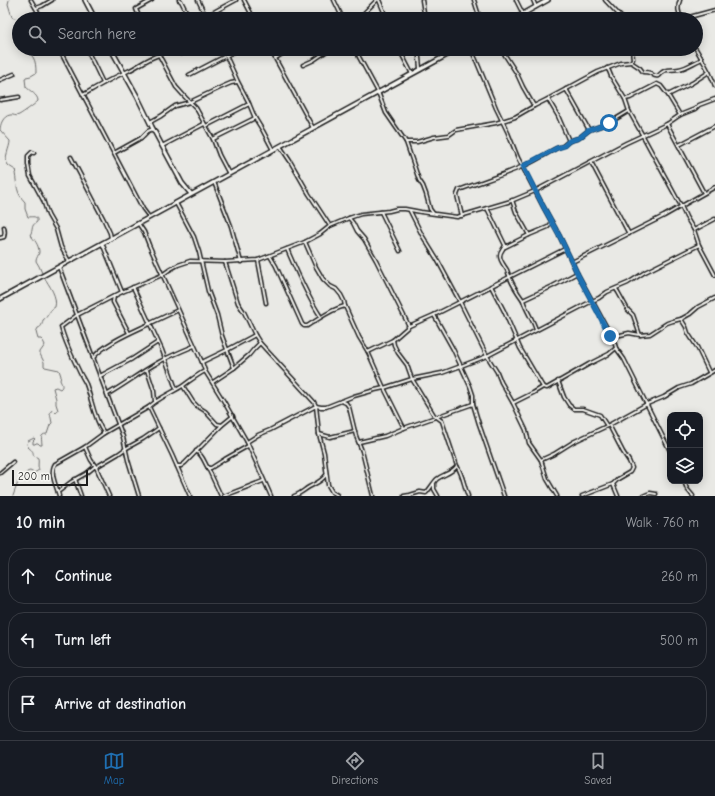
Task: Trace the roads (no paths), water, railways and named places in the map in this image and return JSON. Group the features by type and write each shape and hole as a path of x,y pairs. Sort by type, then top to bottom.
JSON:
{"main road":[{"path":"85,0 91,12"},
{"path":"527,12 548,0"},
{"path":"115,56 182,183 191,194"},
{"path":"0,299 445,56"}],"street":[{"path":"31,0 38,12"},
{"path":"36,8 52,0"},
{"path":"137,12 136,9 152,0"},
{"path":"179,0 181,1 186,12"},
{"path":"198,0 204,12"},
{"path":"217,12 236,0"},
{"path":"244,0 250,12"},
{"path":"334,0 339,12"},
{"path":"365,12 378,0 384,12"},
{"path":"422,0 424,12"},
{"path":"474,0 478,12"},
{"path":"516,0 522,12"},
{"path":"533,0 536,7"},
{"path":"605,0 616,12"},
{"path":"678,12 678,4 680,0"},
{"path":"703,13 715,10"},
{"path":"63,56 149,218"},
{"path":"90,56 103,83"},
{"path":"83,95 156,56"},
{"path":"160,56 176,87 196,108 213,139 229,174"},
{"path":"189,75 227,56 255,118 273,150"},
{"path":"279,56 276,58 314,128"},
{"path":"303,65 320,56"},
{"path":"358,56 378,92 386,113 406,142 419,180 426,194 430,209 434,214"},
{"path":"403,56 412,74"},
{"path":"419,56 420,70"},
{"path":"474,56 496,108 535,191 616,348 624,359 668,448"},
{"path":"505,56 517,74 534,106"},
{"path":"631,62 633,56"},
{"path":"406,142 417,142 434,137 449,135 456,130 496,123 515,117 598,72 621,62 631,62 643,72 652,74 656,77 663,71 679,69 702,58 715,85"},
{"path":"607,68 610,71 611,76 625,99 629,111 694,230 699,245 715,274"},
{"path":"668,94 692,83 709,72"},
{"path":"0,80 14,74"},
{"path":"150,122 175,106 190,102 224,86 238,82"},
{"path":"625,99 630,98 657,84 661,86 668,94 680,115"},
{"path":"566,90 589,130"},
{"path":"0,100 19,97"},
{"path":"548,99 558,116 569,141"},
{"path":"104,434 99,427 86,384 61,327 77,315 122,292 162,275 178,265 190,261 241,262 258,260 305,242 320,234 330,226 361,214 397,209 457,217 512,200 535,191 626,143 644,136 667,124 680,115 715,99"},
{"path":"162,146 249,104"},
{"path":"462,216 457,195 459,190 523,166 552,150 564,146 569,141 579,138 589,130 609,123 629,111"},
{"path":"213,139 255,118"},
{"path":"667,124 704,193"},
{"path":"679,145 715,126"},
{"path":"114,153 141,138 148,131 153,129"},
{"path":"280,146 330,226"},
{"path":"34,153 32,152 28,156 28,169 30,176 44,200 48,215 56,229 61,247 69,261"},
{"path":"71,157 104,220 111,238"},
{"path":"591,162 629,234"},
{"path":"214,182 232,226 241,262"},
{"path":"572,262 664,216 715,187"},
{"path":"512,200 516,212 529,235"},
{"path":"176,203 194,237 208,292 234,368"},
{"path":"487,208 505,247"},
{"path":"409,210 412,213 422,235 438,261 487,356 497,372 526,430 530,443 541,460 557,496"},
{"path":"381,212 400,251"},
{"path":"348,218 364,239 376,260 409,326"},
{"path":"694,230 715,219"},
{"path":"536,330 532,319 525,308 523,300 501,261 500,253 505,247 548,227 552,222"},
{"path":"138,223 144,232 205,371 213,382 247,442 263,481 271,496"},
{"path":"0,238 4,237 5,235 4,227"},
{"path":"305,242 323,279 341,295 359,337 368,352 404,428"},
{"path":"102,244 122,292"},
{"path":"247,442 316,406 326,406 341,400 412,379 442,372 487,356 699,245"},
{"path":"368,352 393,340 409,326 460,302 565,248"},
{"path":"287,249 310,299 321,316"},
{"path":"270,256 304,326 307,326 321,316 345,306"},
{"path":"258,260 266,303"},
{"path":"225,262 238,303 260,343 316,406 326,475 330,489 338,495"},
{"path":"59,266 119,425 139,496"},
{"path":"523,300 577,273"},
{"path":"491,286 504,311 516,340 543,387"},
{"path":"133,287 150,323 176,389"},
{"path":"616,289 628,310 633,315 640,335"},
{"path":"114,296 113,302 129,334"},
{"path":"610,336 629,333 640,335 650,334 667,323 690,314 698,307 715,298"},
{"path":"93,358 98,351 150,323 178,310"},
{"path":"434,315 453,349 470,386 479,424 504,496"},
{"path":"680,319 686,326 688,333 697,347 709,372"},
{"path":"202,362 255,335"},
{"path":"393,340 394,345 407,365 412,379 434,415 442,421 457,466 461,472 464,488 468,496"},
{"path":"100,376 132,360 158,342"},
{"path":"213,382 234,368 260,343"},
{"path":"108,394 165,359 194,346"},
{"path":"513,403 543,387 547,388 609,354 616,348"},
{"path":"147,370 154,391 155,401"},
{"path":"541,460 647,404 664,397 679,388 691,384 709,372 715,370"},
{"path":"59,496 53,475 54,465 150,407 155,401 183,386 197,375 205,371"},
{"path":"558,381 564,397 569,405 574,409 583,409 600,415 608,425 623,452 630,461 632,468 630,472 618,479 613,484 582,496"},
{"path":"183,386 193,402 218,424 222,425"},
{"path":"341,400 346,403 348,407 362,450 373,496"},
{"path":"359,442 385,436 474,404"},
{"path":"150,407 190,496"},
{"path":"177,466 181,466 185,463 222,425 233,416"},
{"path":"58,492 94,467 143,439 159,428"},
{"path":"319,434 330,437 355,431"},
{"path":"208,468 211,468 248,446"},
{"path":"85,447 96,467 108,496"},
{"path":"196,451 200,453 203,458 222,496 263,481"},
{"path":"0,473 13,462"},
{"path":"404,496 420,492 426,493 436,480 454,470 457,466"},
{"path":"294,496 323,480 326,475"},
{"path":"76,480 81,496"},
{"path":"434,483 434,489 438,496"},
{"path":"613,484 618,496"},
{"path":"685,484 693,496"},
{"path":"643,496 650,493 656,494"}],"waterway":[{"path":"9,0 8,4 12,17"},
{"path":"32,56 36,64 36,73 26,77 26,87 35,95 38,101 19,115 10,115 5,117 1,123 0,130 10,141 6,159 8,165 17,171 15,173 17,189 25,202 25,209 28,217 37,218 37,222 33,226 30,235 35,240 39,249 36,261 42,273"},
{"path":"13,496 18,482 24,480 27,472 30,471 34,473 39,470 38,458 33,455 33,452 27,444 28,441 34,438 33,444 38,443 42,445 42,436 47,434 52,423 50,413 53,410 56,413 58,410 53,388 56,387 60,389 62,386 59,370 44,366 40,352 45,345 41,339 38,339 36,332 41,326 43,320 55,307 56,303 52,291 44,277"}]}
